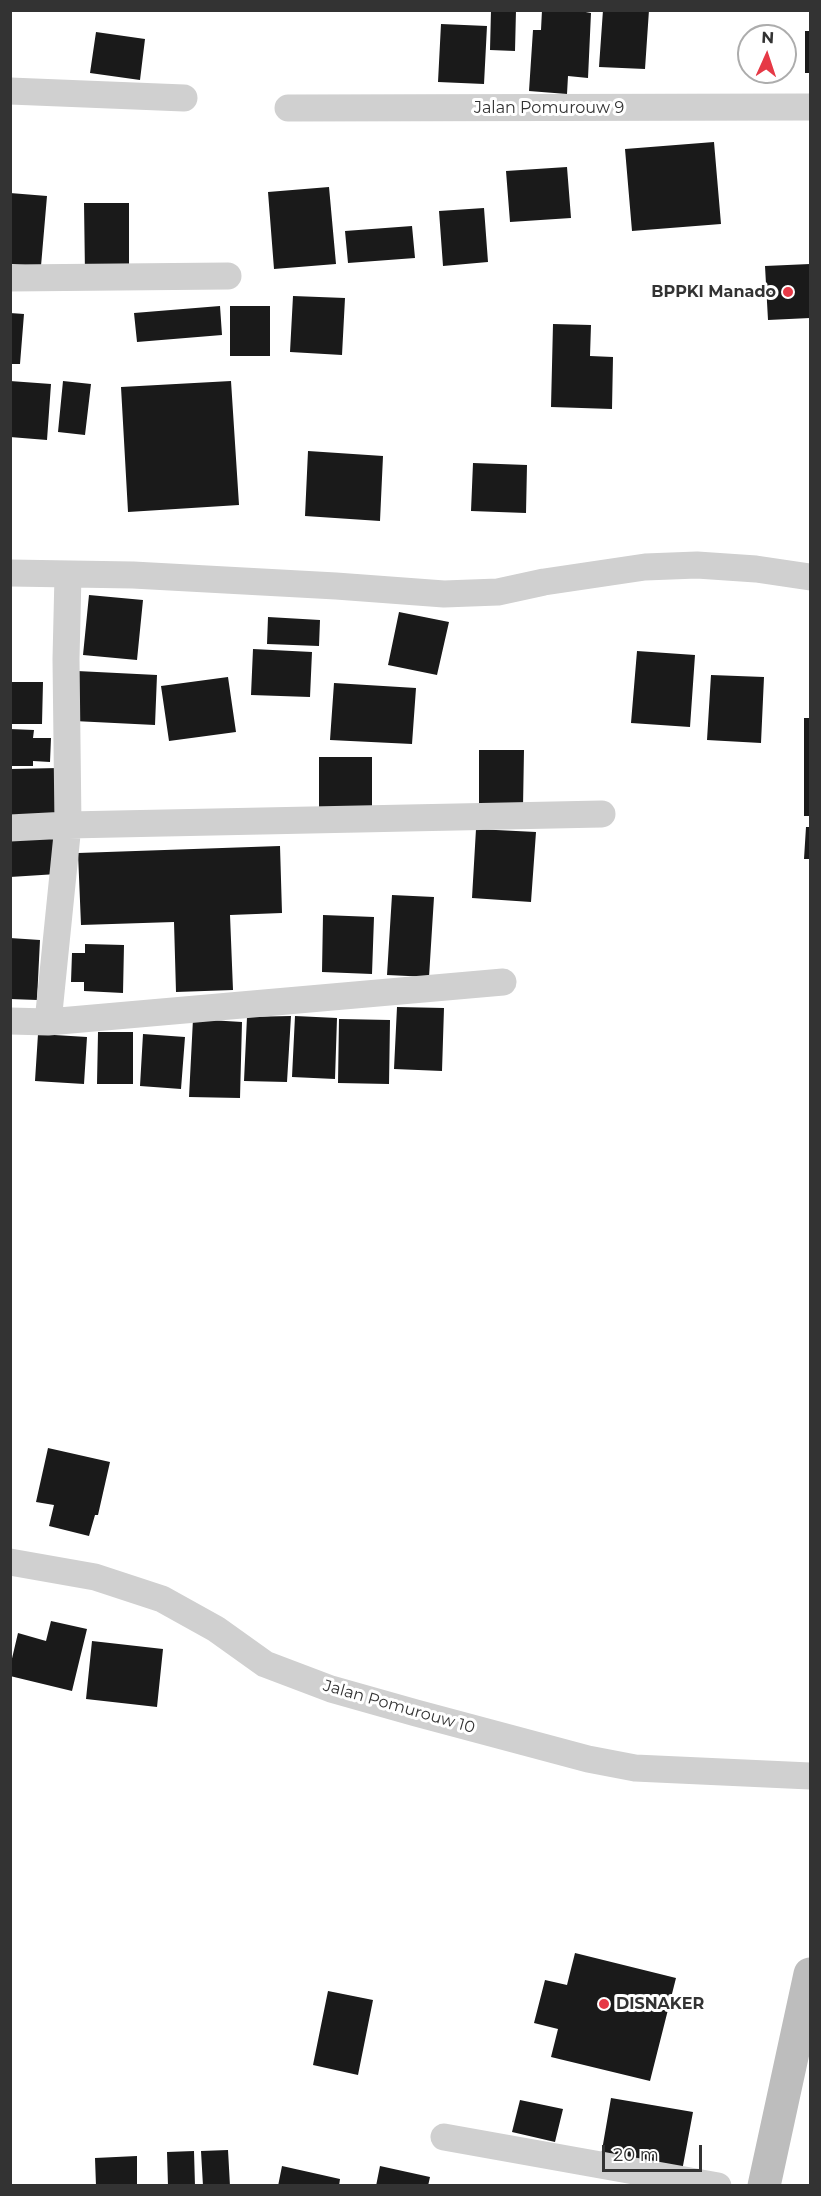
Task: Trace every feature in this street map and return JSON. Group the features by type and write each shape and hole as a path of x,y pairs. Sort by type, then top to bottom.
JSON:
{"main road":[{"path":"764,2186 810,1974"}],"street":[{"path":"10,91 184,99"},
{"name":"Jalan Pomurouw 9","path":"288,108 810,107"},
{"path":"10,278 228,276"},
{"path":"10,573 181,578 444,594 498,592 554,580 645,567 697,565 756,569 810,577"},
{"path":"48,1022 68,825 66,659 68,575"},
{"path":"10,828 602,814"},
{"path":"10,1021 48,1022 502,982"},
{"name":"Jalan Pomurouw 10","path":"10,1562 95,1577 162,1599 216,1629 265,1664 331,1689 416,1713 588,1759 635,1768 810,1776"},
{"path":"444,2138 718,2186"}],"building":[{"path":"491,10 516,10 515,51 490,50"},
{"path":"542,10 575,10 591,13 588,78 568,76 567,94 529,91 533,30 541,30"},
{"path":"603,10 649,10 645,69 599,67"},
{"path":"441,24 487,26 484,84 438,82"},
{"path":"805,31 810,31 810,73 805,73"},
{"path":"96,32 145,39 140,80 90,73"},
{"path":"714,142 721,224 632,231 625,149"},
{"path":"567,167 571,218 510,222 506,171"},
{"path":"329,187 336,264 274,269 268,192"},
{"path":"10,193 47,196 41,266 10,264"},
{"path":"84,203 129,203 129,274 85,274"},
{"path":"484,208 488,262 443,266 439,211"},
{"path":"412,226 415,258 348,263 345,231"},
{"name":"BPPKI Manado","path":"810,264 810,318 768,320 765,266"},
{"path":"293,296 345,298 342,355 290,352"},
{"path":"220,306 222,335 137,342 134,313"},
{"path":"230,306 270,306 270,356 230,356"},
{"path":"10,313 24,314 20,364 10,364"},
{"path":"553,324 591,325 590,356 613,357 612,409 551,407"},
{"path":"10,381 51,384 47,440 10,437"},
{"path":"63,381 91,384 85,435 58,432"},
{"path":"231,381 239,505 128,512 121,387"},
{"path":"308,451 383,456 380,521 305,516"},
{"path":"473,463 527,465 526,513 471,511"},
{"path":"89,595 143,600 137,660 83,655"},
{"path":"399,612 449,622 437,675 388,665"},
{"path":"268,617 320,620 319,646 267,644"},
{"path":"253,649 312,652 310,697 251,695"},
{"path":"637,651 695,655 690,727 631,723"},
{"path":"77,671 157,675 155,725 74,721"},
{"path":"711,675 764,677 761,743 707,740"},
{"path":"228,677 236,732 169,741 161,686"},
{"path":"10,682 43,682 42,724 10,724"},
{"path":"334,683 416,688 412,744 330,740"},
{"path":"804,718 810,718 810,816 804,816"},
{"path":"10,729 34,730 33,738 51,738 50,762 33,761 33,766 10,766"},
{"path":"479,750 524,750 523,807 479,807"},
{"path":"319,757 372,757 372,814 319,814"},
{"path":"59,768 60,817 12,818 11,769"},
{"path":"806,827 810,827 810,859 804,859"},
{"path":"476,829 536,832 531,902 472,898"},
{"path":"55,832 57,874 10,877 10,834"},
{"path":"280,846 282,913 230,915 233,990 176,992 174,922 81,925 78,853"},
{"path":"392,895 434,897 429,977 387,975"},
{"path":"323,915 374,917 372,974 322,972"},
{"path":"10,938 40,940 37,1000 10,999"},
{"path":"85,944 124,945 123,993 84,991 84,982 71,982 72,953 85,953"},
{"path":"397,1007 444,1008 442,1071 394,1069"},
{"path":"291,1016 287,1082 244,1081 247,1017"},
{"path":"295,1016 337,1018 335,1079 292,1077"},
{"path":"193,1019 242,1022 240,1098 189,1097"},
{"path":"339,1019 390,1020 389,1084 338,1083"},
{"path":"98,1032 133,1032 133,1084 97,1084"},
{"path":"38,1034 87,1037 84,1084 35,1081"},
{"path":"143,1034 185,1037 181,1089 140,1086"},
{"path":"48,1448 110,1462 98,1515 95,1515 89,1536 49,1526 54,1505 36,1502"},
{"path":"51,1621 87,1629 72,1691 10,1676 18,1633 46,1641"},
{"path":"92,1641 163,1649 157,1707 86,1699"},
{"name":"DISNAKER","path":"575,1953 676,1978 650,2081 551,2057 558,2029 534,2023 545,1980 567,1985"},
{"path":"328,1991 373,2000 358,2075 313,2065"},
{"path":"611,2098 693,2112 682,2171 601,2156"},
{"path":"520,2100 563,2109 555,2142 512,2132"},
{"path":"228,2150 230,2186 203,2186 201,2151"},
{"path":"194,2151 195,2186 168,2186 167,2152"},
{"path":"137,2156 137,2186 96,2186 95,2158"},
{"path":"282,2166 340,2179 339,2186 278,2186"},
{"path":"380,2166 430,2177 428,2186 376,2186"}],"place":[{"name":"BPPKI Manado","path":"788,292"},
{"name":"DISNAKER","path":"604,2004"}]}
